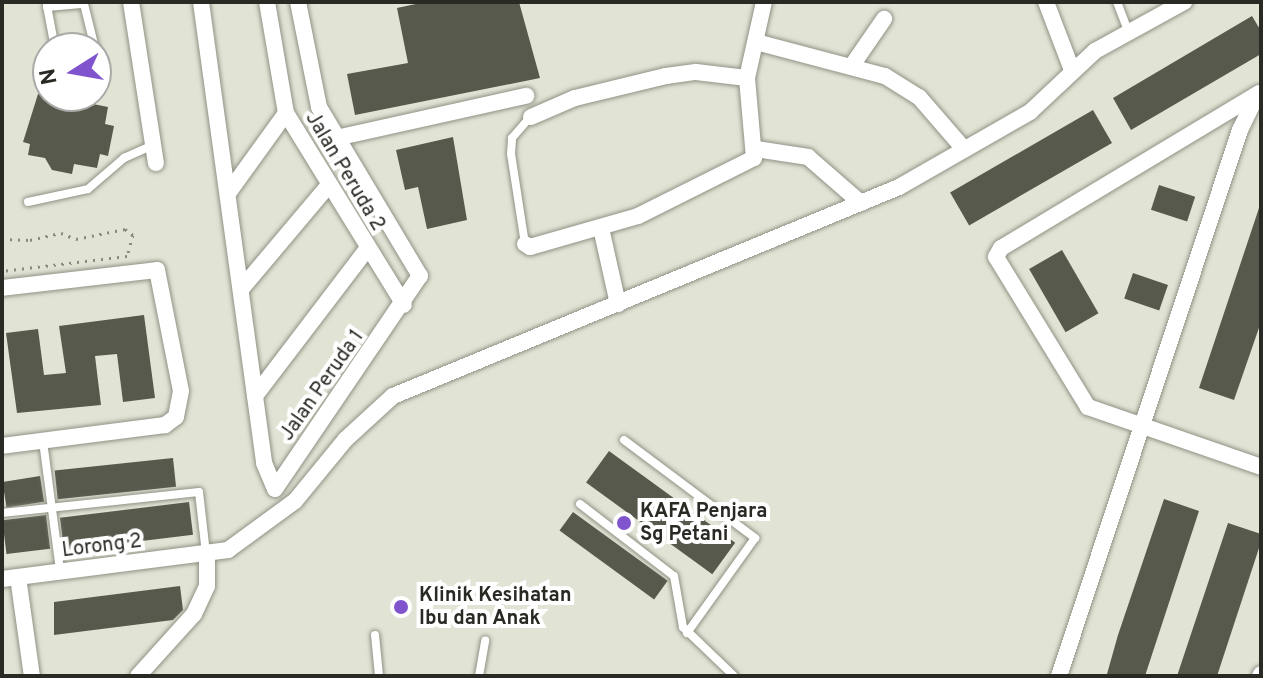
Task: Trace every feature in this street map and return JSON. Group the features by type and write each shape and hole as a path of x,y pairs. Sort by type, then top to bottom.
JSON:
{"street":[{"path":"131,2 156,163"},
{"path":"201,2 255,396"},
{"name":"Jalan Peruda 2","path":"267,2 286,113 327,187 404,305"},
{"name":"Jalan Peruda 1","path":"255,396 264,463 275,489 419,285 417,267 336,138 314,92 298,2"},
{"path":"525,244 530,247 601,228 743,166 756,149 747,78 764,2"},
{"path":"1046,2 1072,70"},
{"path":"138,676 194,614 207,586 207,556 244,539 302,495 346,439 393,396 861,203 1030,112 1053,95 1072,70 1184,2"},
{"path":"853,64 884,19"},
{"path":"756,42 853,64 919,97 964,149"},
{"path":"531,117 575,98 666,76 696,72 747,78"},
{"path":"1059,676 1240,130 1260,92"},
{"path":"1260,92 998,252 997,263 1082,402 1142,427 1261,467"},
{"path":"336,138 526,96"},
{"path":"229,192 286,113"},
{"path":"756,149 808,157 861,203"},
{"path":"242,288 327,187"},
{"path":"601,228 618,304"},
{"path":"255,396 367,249"},
{"path":"2,288 144,268 161,273 181,391 176,417 150,429 2,446"},
{"name":"Lorong 2","path":"10,578 207,556"},
{"path":"10,578 32,676"}],"lane":[{"path":"1117,2 1129,34"},
{"path":"52,32 46,5 84,4 91,32"},
{"path":"525,244 511,154 512,138 531,117"},
{"path":"28,202 88,189 124,158 153,145"},
{"path":"624,440 755,538 687,633"},
{"path":"43,441 60,572"},
{"path":"2,513 199,492 207,556"},
{"path":"580,504 674,576 687,633 734,676"},
{"path":"375,635 379,676"},
{"path":"479,676 485,641"}],"path":[{"path":"2,239 30,240 61,233 76,239 125,229 133,235 127,256 2,271"}],"building":[{"path":"425,2 519,2 540,78 355,115 347,74 408,63 397,8"},
{"path":"1252,16 1261,31 1261,54 1131,130 1113,98"},
{"path":"1093,110 1112,143 969,225 950,192"},
{"path":"32,112 107,112 105,124 114,126 108,156 100,154 97,168 74,164 72,174 52,170 45,158 28,155 30,144 23,142"},
{"path":"453,137 467,220 427,229 418,187 405,190 396,150"},
{"path":"1159,185 1195,197 1187,221 1151,210"},
{"path":"1259,208 1261,322 1234,400 1199,388"},
{"path":"1062,250 1098,313 1066,332 1029,269"},
{"path":"1133,273 1168,285 1159,311 1124,299"},
{"path":"144,315 155,398 123,402 117,354 95,356 101,405 17,413 6,333 38,329 44,375 66,373 59,326"},
{"path":"609,451 735,543 712,574 586,483"},
{"path":"173,458 176,487 58,499 55,470"},
{"path":"40,476 44,502 7,508 2,482"},
{"path":"1164,499 1199,511 1145,676 1107,674 1118,635"},
{"path":"189,502 193,535 64,551 60,518"},
{"path":"573,512 668,581 654,599 559,531"},
{"path":"46,515 50,549 6,554 2,520"},
{"path":"1228,523 1261,534 1261,542 1217,676 1177,676"},
{"path":"180,586 183,610 173,620 54,635 54,602"}],"place":[{"name":"KAFA Penjara Sg Petani","path":"624,523"},
{"name":"Klinik Kesihatan Ibu dan Anak","path":"401,607"}]}
